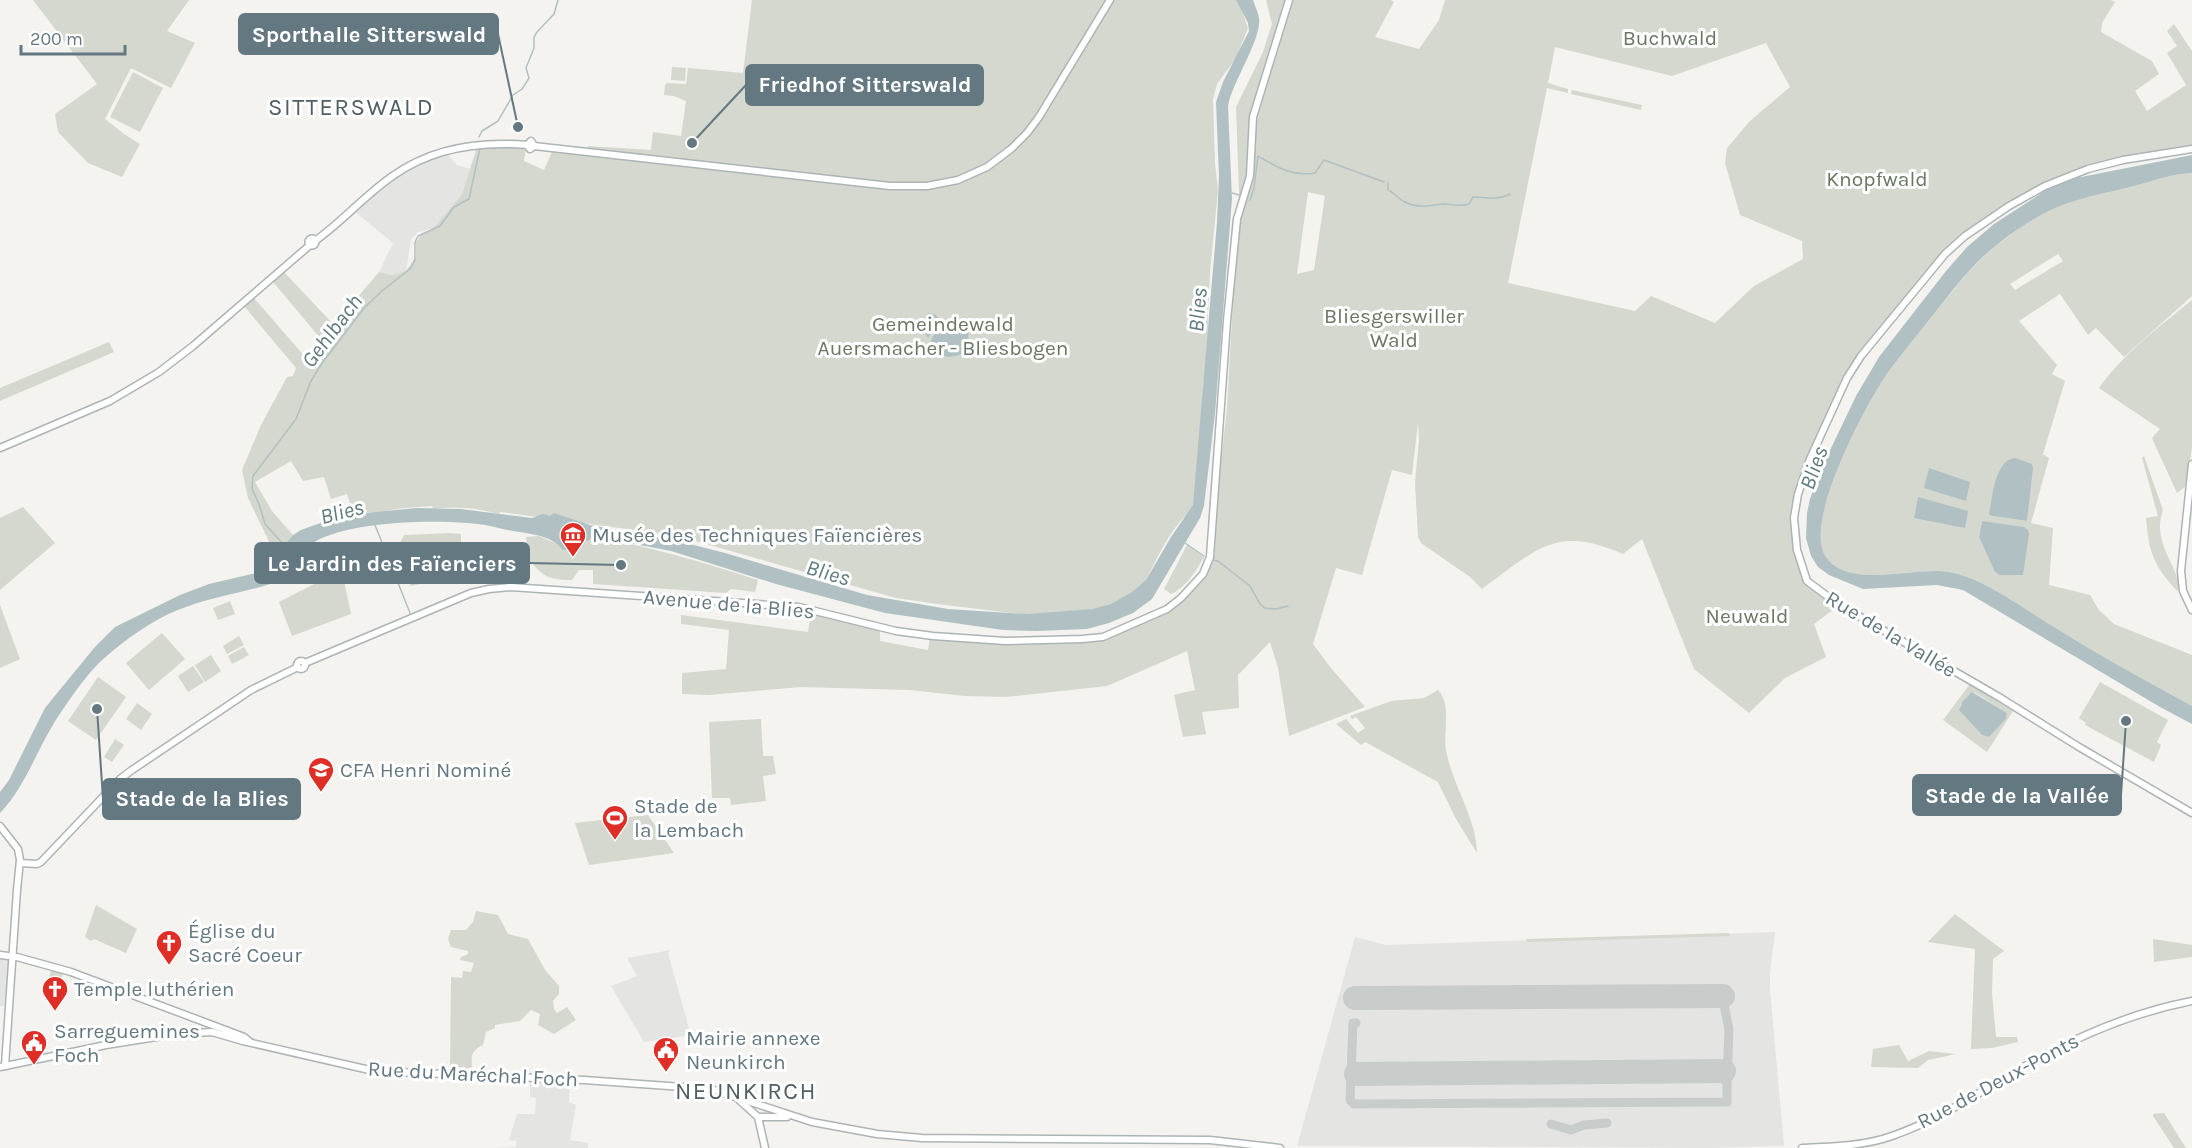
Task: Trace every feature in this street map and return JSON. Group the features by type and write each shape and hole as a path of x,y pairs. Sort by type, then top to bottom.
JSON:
{"main road":[{"path":"0,448 110,401 148,380 193,346 394,175 425,158 444,151 474,144 498,143 908,187 958,180 995,162 1027,133 1110,0"},
{"name":"Avenue de la Blies","path":"20,863 37,864 41,862 120,779 251,690 297,667 300,661 305,663 471,593 489,588 511,587 799,607 896,631 1005,641 1096,638 1149,617 1174,604 1203,573 1209,562 1236,229 1250,176 1255,111 1289,0"},
{"name":"Rue de la Vallée","path":"2192,149 2097,166 2056,181 2009,206 1950,249 1931,269 1850,372 1804,472 1794,518 1795,539 1800,561 1807,581 1813,587 2192,813"},
{"path":"2192,464 2181,571 2183,591 2192,610"},
{"path":"0,826 18,849 20,863 3,1066 175,1034 216,1030"},
{"name":"Rue du Maréchal Foch","path":"0,955 45,963 71,972 216,1030 244,1037 250,1042 374,1071 683,1086 711,1089 736,1098 763,1112"},
{"name":"Rue de Deux-Ponts","path":"1802,1148 1860,1143 1891,1136 1940,1117 2032,1062 2095,1029 2136,1015 2192,1001"},
{"name":"Rue du Maréchal Foch","path":"736,1098 763,1112"},
{"path":"765,1148 761,1132 763,1112 870,1133 910,1137 1210,1140 1280,1148"}],"shaded area":[{"path":"1236,0 1253,0 1259,16 1259,27 1228,106 1232,199 1215,414 1204,506 1200,518 1152,599 1133,613 1087,629 1003,630 885,613 776,584 671,551 603,538 592,537 588,541 579,535 573,537 571,550 563,550 553,541 540,536 460,522 397,523 355,528 320,539 306,547 296,554 274,582 175,611 151,623 117,648 98,664 74,693 47,735 23,781 0,813 0,792 9,780 45,708 94,648 115,627 180,595 209,584 256,573 270,562 293,535 323,522 375,512 417,508 461,509 532,518 543,514 550,516 554,513 590,525 674,540 725,553 867,595 948,609 1027,614 1093,609 1111,604 1132,592 1146,580 1193,505 1217,222 1219,176 1216,102 1223,82 1249,31 1248,23"},
{"path":"447,154 457,165 470,169 462,194 434,228 418,232 411,239 406,272 399,276 379,272 393,243 354,211 405,172 430,159"},
{"path":"2192,155 2192,173 2163,178 2060,206 2018,229 1992,248 1977,263 1954,288 1898,359 1872,398 1837,470 1822,520 1821,541 1826,557 1836,567 1850,572 1883,575 1935,571 1949,572 1975,580 2017,603 2088,648 2192,706 2192,724 1963,590 1937,585 1863,589 1829,575 1818,567 1811,556 1806,538 1810,499 1822,467 1856,396 1879,357 1967,247 1994,224 2048,189 2076,178"},
{"path":"928,313 936,315 939,319 928,338 925,326"},
{"path":"975,325 976,328 969,329 967,349 964,354 949,357 932,353 932,338 936,334"},
{"path":"2015,458 2032,464 2033,468 2027,521 1989,514 1993,490 1999,473 2008,461"},
{"path":"1929,468 1970,482 1966,501 1924,488"},
{"path":"1918,497 1968,511 1965,528 1914,518"},
{"path":"1982,521 2024,527 2028,530 2023,575 2000,575 1995,572 1979,537"},
{"path":"1972,692 2007,713 2006,719 1989,737 1982,735 1959,710 1963,701"},
{"path":"1775,932 1770,989 1784,1146 1711,1148 1297,1146 1355,937 1386,945"},
{"path":"671,950 668,953 691,1035 644,1042 611,986 637,976 627,958"},
{"path":"0,958 11,958 8,1006 0,1006"},
{"path":"530,1080 570,1081 569,1102 576,1105 570,1140 588,1143 588,1148 494,1148 516,1147 517,1141 509,1140 517,1114 535,1114 536,1098 530,1097"}],"green space":[{"path":"33,0 189,0 167,31 195,43 171,88 131,68 105,119 140,144 122,177 88,163 58,132 55,114 97,84"},
{"name":"Gemeindewald Auersmacher - Bliesbogen","path":"752,0 1238,0 1248,28 1236,58 1217,84 1213,99 1218,190 1210,272 1209,365 1203,385 1201,449 1195,507 1176,526 1137,597 1110,606 1071,614 1021,614 896,598 678,536 501,512 498,514 474,509 433,509 432,506 354,516 347,494 331,499 324,477 303,481 291,461 255,482 272,511 293,535 276,556 248,498 242,470 261,425 287,377 293,376 296,368 244,306 254,298 306,358 321,339 273,282 284,272 334,325 379,272 393,275 406,271 416,256 416,242 422,233 432,230 462,194 477,147 498,145 526,148 524,161 544,170 552,152 587,154 588,146 651,150 653,132 681,136 686,101 664,95 665,85 667,83 686,84 688,68 743,73"},
{"path":"1266,0 1391,0 1394,2 1375,37 1419,49 1439,20 1445,0 2111,0 2115,2 2102,23 2101,32 2152,61 2159,74 2135,91 2147,111 2186,85 2167,53 2177,46 2167,31 2174,24 2192,51 2192,146 2180,147 2055,179 1949,247 1855,362 1807,460 1793,521 1807,584 1837,607 1814,624 1826,657 1785,678 1749,713 1694,669 1642,539 1623,554 1600,545 1580,541 1547,546 1532,553 1482,589 1470,577 1421,543 1418,537 1415,483 1419,440 1418,423 1412,475 1392,470 1362,575 1336,568 1313,644 1365,707 1289,736 1278,668 1270,642 1238,675 1239,708 1202,712 1206,734 1183,737 1174,695 1195,690 1187,651 1107,686 1006,697 965,696 910,690 801,687 708,695 682,694 682,673 726,669 729,630 681,624 681,615 808,632 811,612 880,631 880,641 928,650 930,638 988,642 1101,636 1153,617 1204,576 1215,551 1216,506 1227,408 1239,193 1236,107 1263,52 1272,24","holes":["1766,43 1790,87 1750,121 1727,148 1725,163 1740,215 1802,241 1803,259 1754,286 1715,323 1651,296 1635,311 1508,283 1547,88 1568,93 1568,89 1548,83 1555,47 1672,76","1308,192 1325,196 1314,270 1297,274"]},
{"path":"672,67 686,68 685,81 671,80"},
{"path":"133,72 163,88 140,132 110,117"},
{"path":"1572,90 1642,105 1641,110 1571,94"},
{"path":"2192,173 2192,296 2124,357 2096,328 2088,335 2060,294 2019,321 2057,365 2052,374 2065,381 2043,454 2049,458 2031,523 2053,528 2049,585 2090,595 2099,610 2114,624 2192,655 2192,706 2105,658 1975,580 1949,572 1935,571 1883,575 1850,572 1836,567 1826,557 1821,541 1822,520 1837,470 1872,398 1898,359 1973,267 2011,234 2059,206 2083,198","holes":["2058,254 2063,261 2015,290 2010,284","2032,464 2027,521 1992,516","1982,521 1997,574 1979,537"]},
{"path":"2192,300 2192,448 2185,487 2177,493 2152,438 2160,429 2099,388 2131,352"},
{"path":"109,342 114,352 0,401 0,388"},
{"path":"2144,456 2163,510 2160,531 2180,587 2177,591 2157,565 2151,549 2146,518 2158,516 2142,458"},
{"path":"23,507 55,543 0,590 0,518"},
{"path":"461,534 461,544 489,546 487,570 480,569 479,574 442,573 440,580 411,586 394,554 404,535"},
{"path":"579,535 647,548 758,580 755,592 731,589 726,593 593,584 593,570 579,570 572,580 560,579 545,575 529,563 526,537 539,536 571,550 572,537"},
{"path":"1187,545 1204,557 1186,583 1171,594 1164,589"},
{"path":"342,572 351,614 292,636 279,602"},
{"path":"230,601 235,614 218,620 213,608"},
{"path":"0,605 20,659 0,668"},
{"path":"162,633 185,659 149,690 126,663"},
{"path":"239,636 244,645 227,654 223,646"},
{"path":"244,647 249,655 232,664 228,656"},
{"path":"211,655 221,671 205,682 195,665"},
{"path":"193,666 204,682 188,692 178,676"},
{"path":"98,677 126,697 96,740 68,721"},
{"path":"2100,682 2168,720 2157,742 2161,745 2154,762 2085,725 2086,723 2079,718"},
{"path":"1970,684 2013,711 1987,752 1943,720","holes":["1974,692 2007,713 2006,719 1989,737 1982,735 1960,710 1960,706"]},
{"path":"1438,690 1445,703 1445,743 1449,763 1473,826 1477,853 1456,819 1438,782 1365,742 1361,745 1336,724 1346,719 1358,733 1365,728 1356,717 1352,719 1350,716 1391,701 1424,698"},
{"path":"137,703 152,714 141,730 126,719"},
{"path":"761,719 763,756 773,756 776,774 763,776 766,801 731,805 730,798 712,798 709,722"},
{"path":"115,739 124,745 112,762 104,757"},
{"name":"Stade de la Lembach","path":"648,815 674,853 589,865 575,823"},
{"path":"96,905 137,929 126,953 85,937"},
{"path":"476,911 498,915 508,934 528,939 545,970 559,986 559,994 553,1001 554,1009 557,1013 567,1007 576,1020 554,1034 538,1025 540,1014 531,1010 520,1021 495,1025 495,1028 486,1032 483,1045 472,1055 472,1071 450,1070 451,977 462,978 463,971 471,972 474,963 460,960 468,954 468,951 451,947 448,939 451,930 466,930 473,922"},
{"path":"1955,914 2004,951 1993,959 1992,993 1996,1037 2017,1037 2018,1042 1992,1048 1971,1049 1975,949 1928,942"},
{"path":"1729,933 1730,936 1527,942 1526,939"},
{"path":"2153,939 2192,945 2192,957 2154,962"},
{"path":"51,969 63,973 57,1001 45,1000"},
{"path":"1899,1045 1908,1061 1929,1051 1956,1054 1928,1060 1918,1068 1871,1067 1873,1049"},
{"path":"2164,1113 2186,1148 2174,1148 2153,1116 2153,1114"}],"waterway":[{"name":"Gehlbach","path":"479,137 482,131 498,121 513,95 522,89 529,78 526,68 534,48 534,37 554,14 558,0"},
{"name":"Gehlbach","path":"284,545 265,524 252,489 253,476 296,419 311,381 322,363 365,307 411,268 415,260 415,242 418,236 440,226 454,207 469,199 480,148"},
{"path":"1250,200 1258,156 1278,167 1299,174 1315,173 1324,160 1384,182"},
{"path":"1388,183 1388,190"},
{"path":"1390,191 1405,202 1420,206 1466,205 1473,197 1497,198 1510,194"},
{"path":"1232,193 1239,195"},
{"name":"Blies","path":"375,525 410,613"},
{"path":"1185,543 1204,556"},
{"path":"1211,560 1218,561 1250,586 1260,604 1265,608 1276,609 1288,606"}],"taxiway":[{"path":"1723,1000 1729,1029 1727,1080"},
{"path":"1356,1023 1353,1023 1350,1100 1354,1104 1727,1102 1727,1080 1724,1080"},
{"path":"1551,1124 1571,1130 1584,1125 1607,1123"}],"runway":[{"path":"1355,998 1723,996"},
{"path":"1356,1074 1724,1071"}],"place":[{"name":"Sporthalle Sitterswald","path":"518,127"},
{"name":"Friedhof Sitterswald","path":"692,143"},
{"name":"Musée des Techniques Faïencières","path":"573,558"},
{"name":"Le Jardin des Faïenciers","path":"621,565"},
{"name":"Stade de la Blies","path":"97,709"},
{"name":"Stade de la Vallée","path":"2126,721"},
{"name":"CFA Henri Nominé","path":"321,793"},
{"name":"Stade de la Lembach","path":"615,841"},
{"name":"Église du Sacré Coeur","path":"169,966"},
{"name":"Temple luthérien","path":"55,1012"},
{"name":"Sarreguemines Foch","path":"34,1066"},
{"name":"Mairie annexe Neunkirch","path":"666,1073"}],"district":[{"name":"SITTERSWALD","path":"351,107"},
{"name":"NEUNKIRCH","path":"746,1091"}],"park label":[{"name":"Buchwald","path":"1670,38"},
{"name":"Knopfwald","path":"1877,179"},
{"name":"Bliesgerswiller Wald","path":"1394,328"},
{"name":"Neuwald","path":"1747,616"}]}
